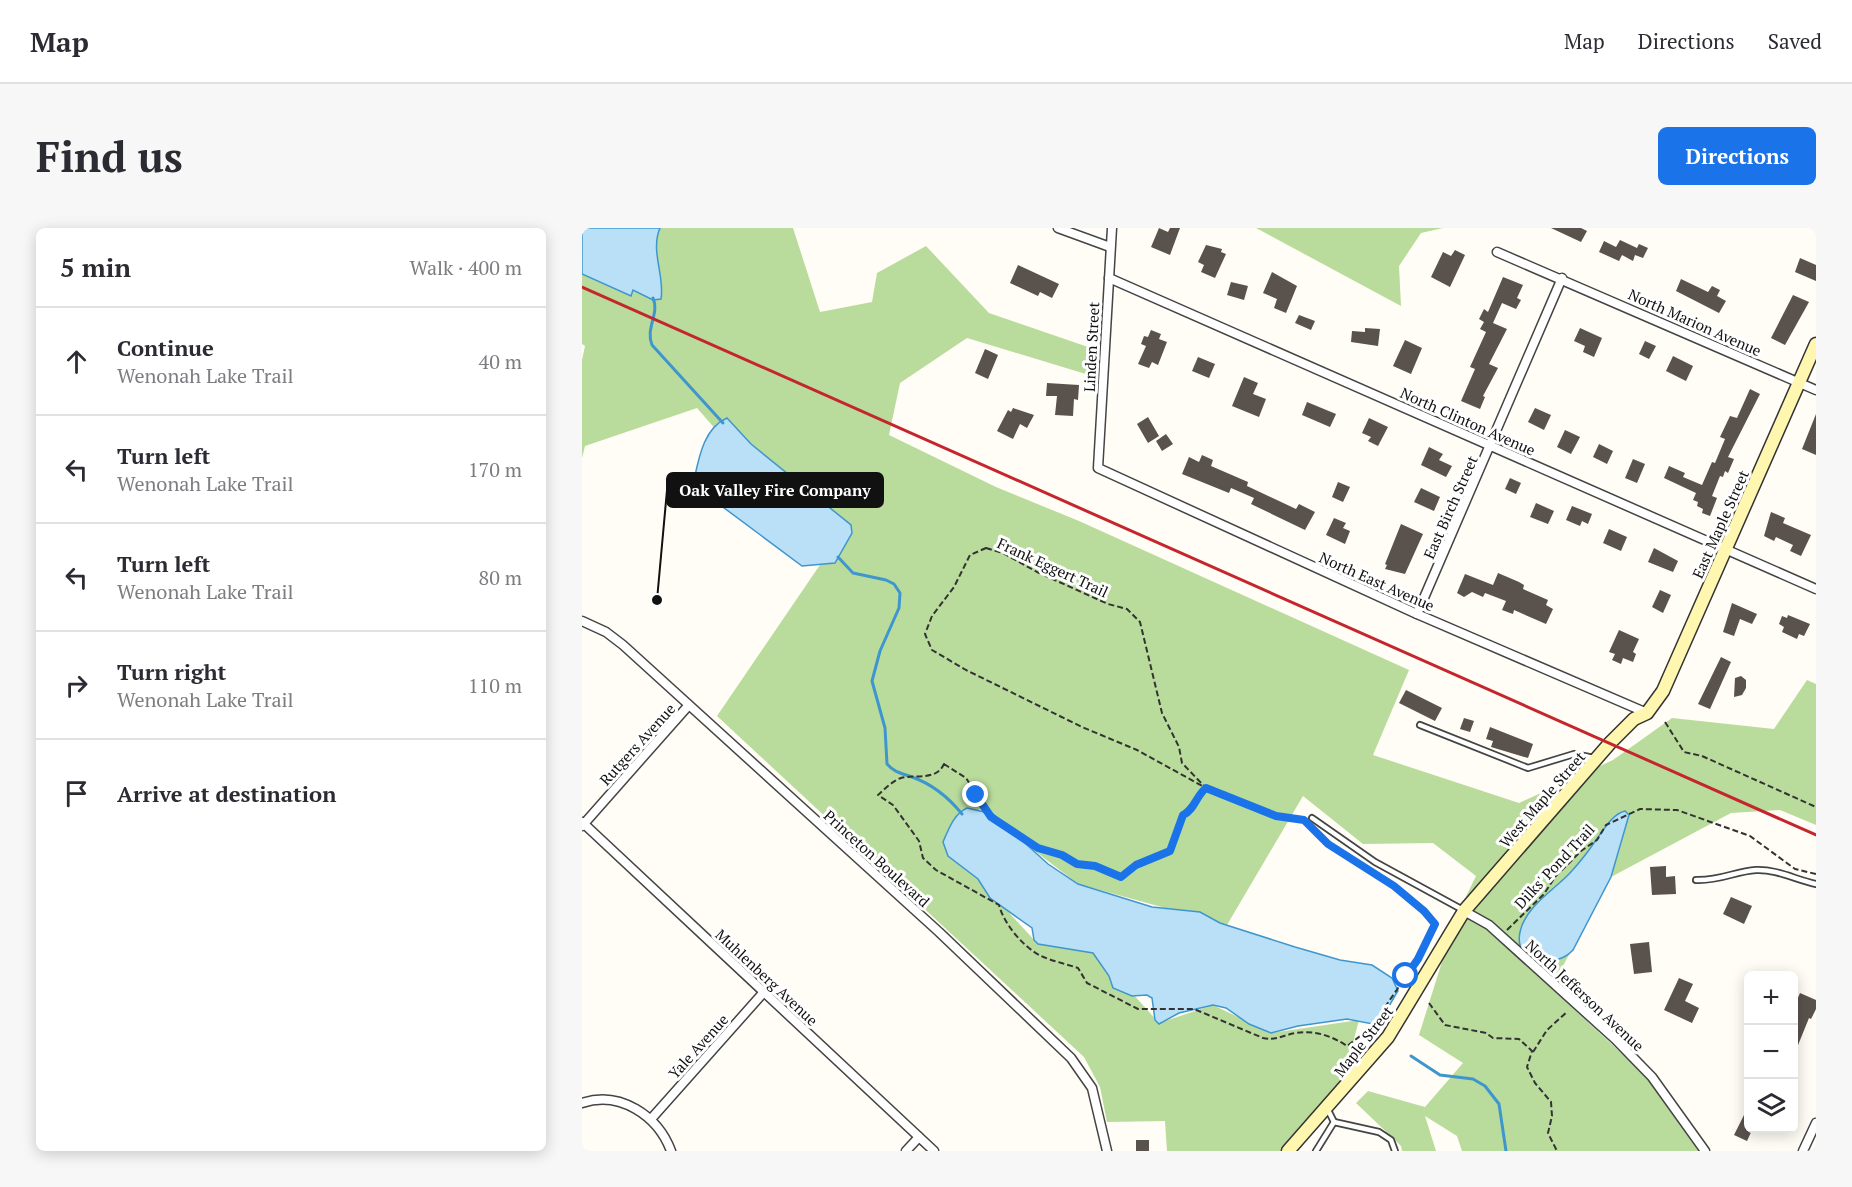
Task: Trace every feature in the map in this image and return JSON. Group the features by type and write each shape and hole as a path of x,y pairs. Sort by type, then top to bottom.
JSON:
{"street":[{"path":"1058,228 1110,247"},
{"name":"Linden Street","path":"1098,468 1112,228"},
{"name":"North Marion Avenue","path":"1497,252 1562,278 1816,390"},
{"name":"North Clinton Avenue","path":"1108,278 1816,589"},
{"name":"East Birch Street","path":"1417,614 1562,278"},
{"name":"East Maple Street","path":"1647,713 1663,691 1816,344"},
{"name":"North East Avenue","path":"1098,468 1417,614 1598,694 1647,713"},
{"name":"Princeton Boulevard","path":"582,621 606,632 623,645 939,932 1071,1058 1092,1088 1107,1151"},
{"name":"Rutgers Avenue","path":"583,824 688,706"},
{"name":"West Maple Street","path":"1464,911 1597,758 1634,719 1647,713"},
{"name":"Muhlenberg Avenue","path":"583,824 934,1151"},
{"name":"Maple Street","path":"1288,1151 1388,1037 1464,911"},
{"name":"North Jefferson Avenue","path":"1464,911 1489,925 1614,1039 1652,1077 1705,1151"},
{"name":"Yale Avenue","path":"651,1119 764,992"},
{"path":"582,1103 603,1099 626,1103 651,1119 666,1137 671,1151"},
{"path":"1803,1151 1816,1123"},
{"path":"906,1151 919,1137"}],"lane":[{"path":"1420,725 1528,768 1574,754 1597,758"},
{"name":"North Jefferson Avenue","path":"1312,819 1376,862 1464,911"},
{"path":"1696,880 1722,879 1761,870 1816,884"},
{"path":"1328,1108 1334,1122"},
{"path":"1316,1151 1334,1122"},
{"path":"1334,1122 1379,1132 1391,1140 1395,1151"}],"path":[{"name":"Frank Eggert Trail","path":"1206,788 1182,764 1179,747 1162,713 1140,622 1127,609 1037,572 1003,553 986,548 970,555 954,587 932,616 925,634 932,650 966,670 1137,750 1206,788 1276,816 1304,820 1328,844 1394,886 1424,911 1435,924 1418,959 1384,1007 1376,1024 1347,1046 1330,1035 1297,1033 1272,1040 1245,1032 1194,1009 1138,1009 1103,993 1087,983 1078,968 1041,956 1027,945 1001,915 999,905 936,870 923,858 919,841 893,805 878,795 899,779 933,775 940,771 944,764 966,778 991,817 1038,848 1062,855 1077,864 1095,866 1121,877 1136,865 1170,851 1183,815 1190,811 1199,793 1206,788"},
{"path":"1665,722 1684,752 1702,756 1816,807"},
{"name":"Dilks' Pond Trail","path":"1506,931 1544,894 1555,877 1581,851 1597,840 1605,825 1640,809 1677,810 1750,836 1795,869 1816,874"},
{"path":"1429,1003 1445,1024 1486,1033 1493,1038 1519,1040 1532,1050 1531,1055"},
{"path":"1557,1151 1548,1133 1552,1116 1551,1102 1535,1083 1527,1067 1531,1055 1547,1030 1567,1012"}],"green space":[{"path":"660,228 793,228 820,312 872,302 877,273 926,246 989,313 1088,347 1089,375 967,338 900,383 889,435 996,487 1079,521 1409,670 1373,755 1519,803 1613,760 1672,718 1774,729 1807,680 1816,684 1816,825 1780,810 1731,813 1611,877 1551,988 1660,1089 1704,1151 1462,1151 1457,1136 1425,1116 1436,1151 1402,1151 1401,1146 1356,1103 1368,1091 1425,1107 1463,1063 1419,1035 1456,917 1476,876 1433,843 1363,844 1303,796 1227,925 1078,884 980,809 944,842 1036,942 1097,954 1159,1023 1213,1005 1271,1033 1359,1020 1341,1089 1284,1151 1167,1151 1165,1121 1107,1122 1100,1087 1084,1057 717,716 826,556 697,408 585,446 582,458 582,360 585,346 582,344 582,274 630,295"},
{"path":"1256,228 1443,228 1421,233 1399,266 1401,306"}],"water":[{"path":"582,228 660,228 656,246 662,290 661,299 653,300 633,290 631,296 582,274"},
{"path":"727,418 751,444 851,525 852,533 835,563 802,566 700,490 694,480 704,444 713,429"},
{"path":"967,808 993,814 1048,864 1078,884 1152,907 1200,912 1220,923 1295,947 1340,960 1372,965 1392,978 1398,991 1378,1025 1347,1019 1298,1026 1271,1033 1249,1024 1226,1008 1213,1005 1179,1013 1159,1024 1155,1020 1152,998 1147,995 1132,996 1113,988 1109,976 1093,953 1038,944 1034,940 1032,928 990,898 978,879 948,856 943,842 955,818"},
{"path":"1625,811 1629,815 1611,877 1573,950 1557,960 1537,960 1529,957 1523,951 1520,943 1520,932 1528,915 1574,869 1612,819"}],"building":[{"path":"1159,228 1168,232 1170,228 1180,228 1170,255 1151,247"},
{"path":"1551,228 1581,228 1587,231 1581,242"},
{"path":"1620,240 1637,248 1639,244 1648,248 1643,258 1635,255 1633,261 1622,255 1619,261 1599,252 1604,241 1616,247"},
{"path":"1206,245 1222,249 1221,252 1226,254 1215,278 1201,272 1204,265 1198,262"},
{"path":"1455,250 1465,255 1450,287 1431,277 1443,252 1451,256"},
{"path":"1800,258 1816,265 1816,281 1795,272"},
{"path":"1018,265 1059,284 1052,298 1040,292 1038,296 1010,283"},
{"path":"1272,272 1297,286 1286,313 1274,308 1277,299 1263,293"},
{"path":"1503,277 1523,285 1517,298 1521,300 1516,309 1502,303 1493,323 1507,329 1489,364 1498,368 1483,396 1485,397 1480,409 1461,401 1475,369 1470,367 1486,332 1480,329 1484,322 1479,319 1484,309 1488,312"},
{"path":"1681,279 1708,292 1712,286 1720,290 1717,296 1726,301 1719,313 1676,291"},
{"path":"1231,282 1248,286 1244,300 1227,295"},
{"path":"1793,295 1809,302 1785,345 1771,338"},
{"path":"1299,315 1315,321 1311,330 1295,323"},
{"path":"1365,328 1380,329 1378,346 1351,342 1352,331 1365,332"},
{"path":"1580,328 1602,338 1594,357 1583,352 1585,346 1574,341"},
{"path":"1151,330 1161,334 1159,339 1167,342 1158,365 1152,362 1149,368 1138,364 1146,346 1141,344 1144,336 1148,337"},
{"path":"1405,340 1422,348 1411,374 1393,366"},
{"path":"1645,341 1656,346 1649,359 1639,354"},
{"path":"985,349 998,355 988,379 975,373"},
{"path":"1673,356 1693,366 1686,381 1666,371"},
{"path":"1198,357 1215,364 1209,378 1192,371"},
{"path":"1244,377 1258,383 1253,394 1266,399 1259,417 1232,406"},
{"path":"1047,383 1079,385 1078,400 1074,399 1073,416 1055,415 1057,396 1046,396"},
{"path":"1750,389 1760,394 1728,457 1734,459 1728,473 1725,471 1723,477 1720,476 1712,496 1717,498 1710,516 1702,513 1703,509 1697,506 1698,502 1693,500 1696,493 1664,478 1669,466 1685,473 1683,477 1702,485 1725,439 1720,437 1730,416 1737,418"},
{"path":"1307,402 1336,414 1330,427 1302,415"},
{"path":"1013,408 1034,415 1027,428 1020,424 1013,439 997,431 1008,410 1011,412"},
{"path":"1535,408 1551,415 1544,430 1528,422"},
{"path":"1816,414 1816,455 1802,449"},
{"path":"1148,417 1159,436 1148,443 1137,424"},
{"path":"1369,418 1388,427 1378,446 1368,441 1371,437 1362,433"},
{"path":"1565,430 1580,437 1571,454 1557,447"},
{"path":"1166,434 1173,444 1162,451 1156,441"},
{"path":"1599,444 1613,451 1607,464 1593,457"},
{"path":"1429,447 1443,454 1439,460 1452,466 1446,477 1421,465"},
{"path":"1202,455 1213,460 1211,466 1248,482 1247,486 1296,509 1299,504 1315,512 1305,530 1251,504 1254,498 1231,488 1229,493 1182,474 1189,457 1199,462"},
{"path":"1633,459 1645,464 1637,483 1625,478"},
{"path":"1510,478 1521,483 1516,494 1505,489"},
{"path":"1338,482 1350,487 1343,502 1332,497"},
{"path":"1421,488 1440,497 1434,511 1414,502"},
{"path":"1536,503 1554,511 1548,524 1530,517"},
{"path":"1572,506 1592,514 1588,524 1582,521 1580,526 1566,520"},
{"path":"1771,512 1785,518 1783,523 1811,535 1801,556 1790,551 1793,545 1776,537 1774,541 1764,536"},
{"path":"1334,518 1346,523 1343,528 1350,531 1345,544 1326,535"},
{"path":"1401,524 1423,534 1405,574 1385,569"},
{"path":"1609,529 1627,537 1621,551 1603,543"},
{"path":"1654,548 1678,561 1673,572 1648,562"},
{"path":"1498,573 1524,585 1523,589 1548,600 1546,605 1553,609 1546,624 1514,610 1513,614 1502,610 1506,601 1485,593 1483,597 1472,592 1464,597 1457,593 1465,574 1493,585"},
{"path":"1660,590 1671,595 1663,613 1652,607"},
{"path":"1732,603 1757,614 1752,624 1740,619 1734,636 1723,632"},
{"path":"1788,615 1810,624 1804,636 1799,634 1797,639 1782,632 1784,627 1779,624 1782,616 1787,618"},
{"path":"1619,630 1639,639 1633,652 1636,654 1633,662 1623,658 1621,664 1612,660 1615,654 1609,652"},
{"path":"1721,657 1731,662 1710,709 1698,704"},
{"path":"1741,676 1746,680 1746,688 1742,695 1734,697 1735,678"},
{"path":"1406,690 1442,708 1435,721 1399,703"},
{"path":"1464,718 1474,721 1470,732 1460,729"},
{"path":"1490,727 1533,744 1528,758 1491,747 1493,741 1486,739"},
{"path":"1666,866 1666,877 1675,876 1676,894 1652,895 1650,867"},
{"path":"1731,897 1752,906 1744,924 1723,914"},
{"path":"1649,942 1652,972 1634,974 1630,944"},
{"path":"1679,978 1693,984 1685,1001 1699,1008 1692,1023 1664,1010"},
{"path":"1800,993 1816,1000 1816,1009 1811,1019 1809,1018 1798,1045 1798,1025"},
{"path":"1744,1115 1744,1133 1751,1133 1747,1141 1734,1135"},
{"path":"1136,1140 1149,1140 1149,1151 1136,1151"}],"waterway":[{"path":"653,298 655,309 650,333 652,345 723,423"},
{"path":"838,557 853,573 886,580 894,584 900,593 899,608 880,651 872,681 885,728 887,764 896,771 933,788 952,802 962,814"},
{"path":"1411,1056 1440,1075 1473,1079 1485,1086 1499,1104 1506,1151"}],"railway":[{"path":"582,287 1816,835"}],"place":[{"name":"Oak Valley Fire Company","path":"657,600"}],"route":[{"path":"976,795 991,817 1038,848 1062,855 1077,864 1095,866 1121,877 1136,865 1170,851 1183,815 1190,811 1199,793 1206,788 1276,816 1304,820 1328,844 1394,886 1424,911 1435,924 1418,959 1406,976"}]}
